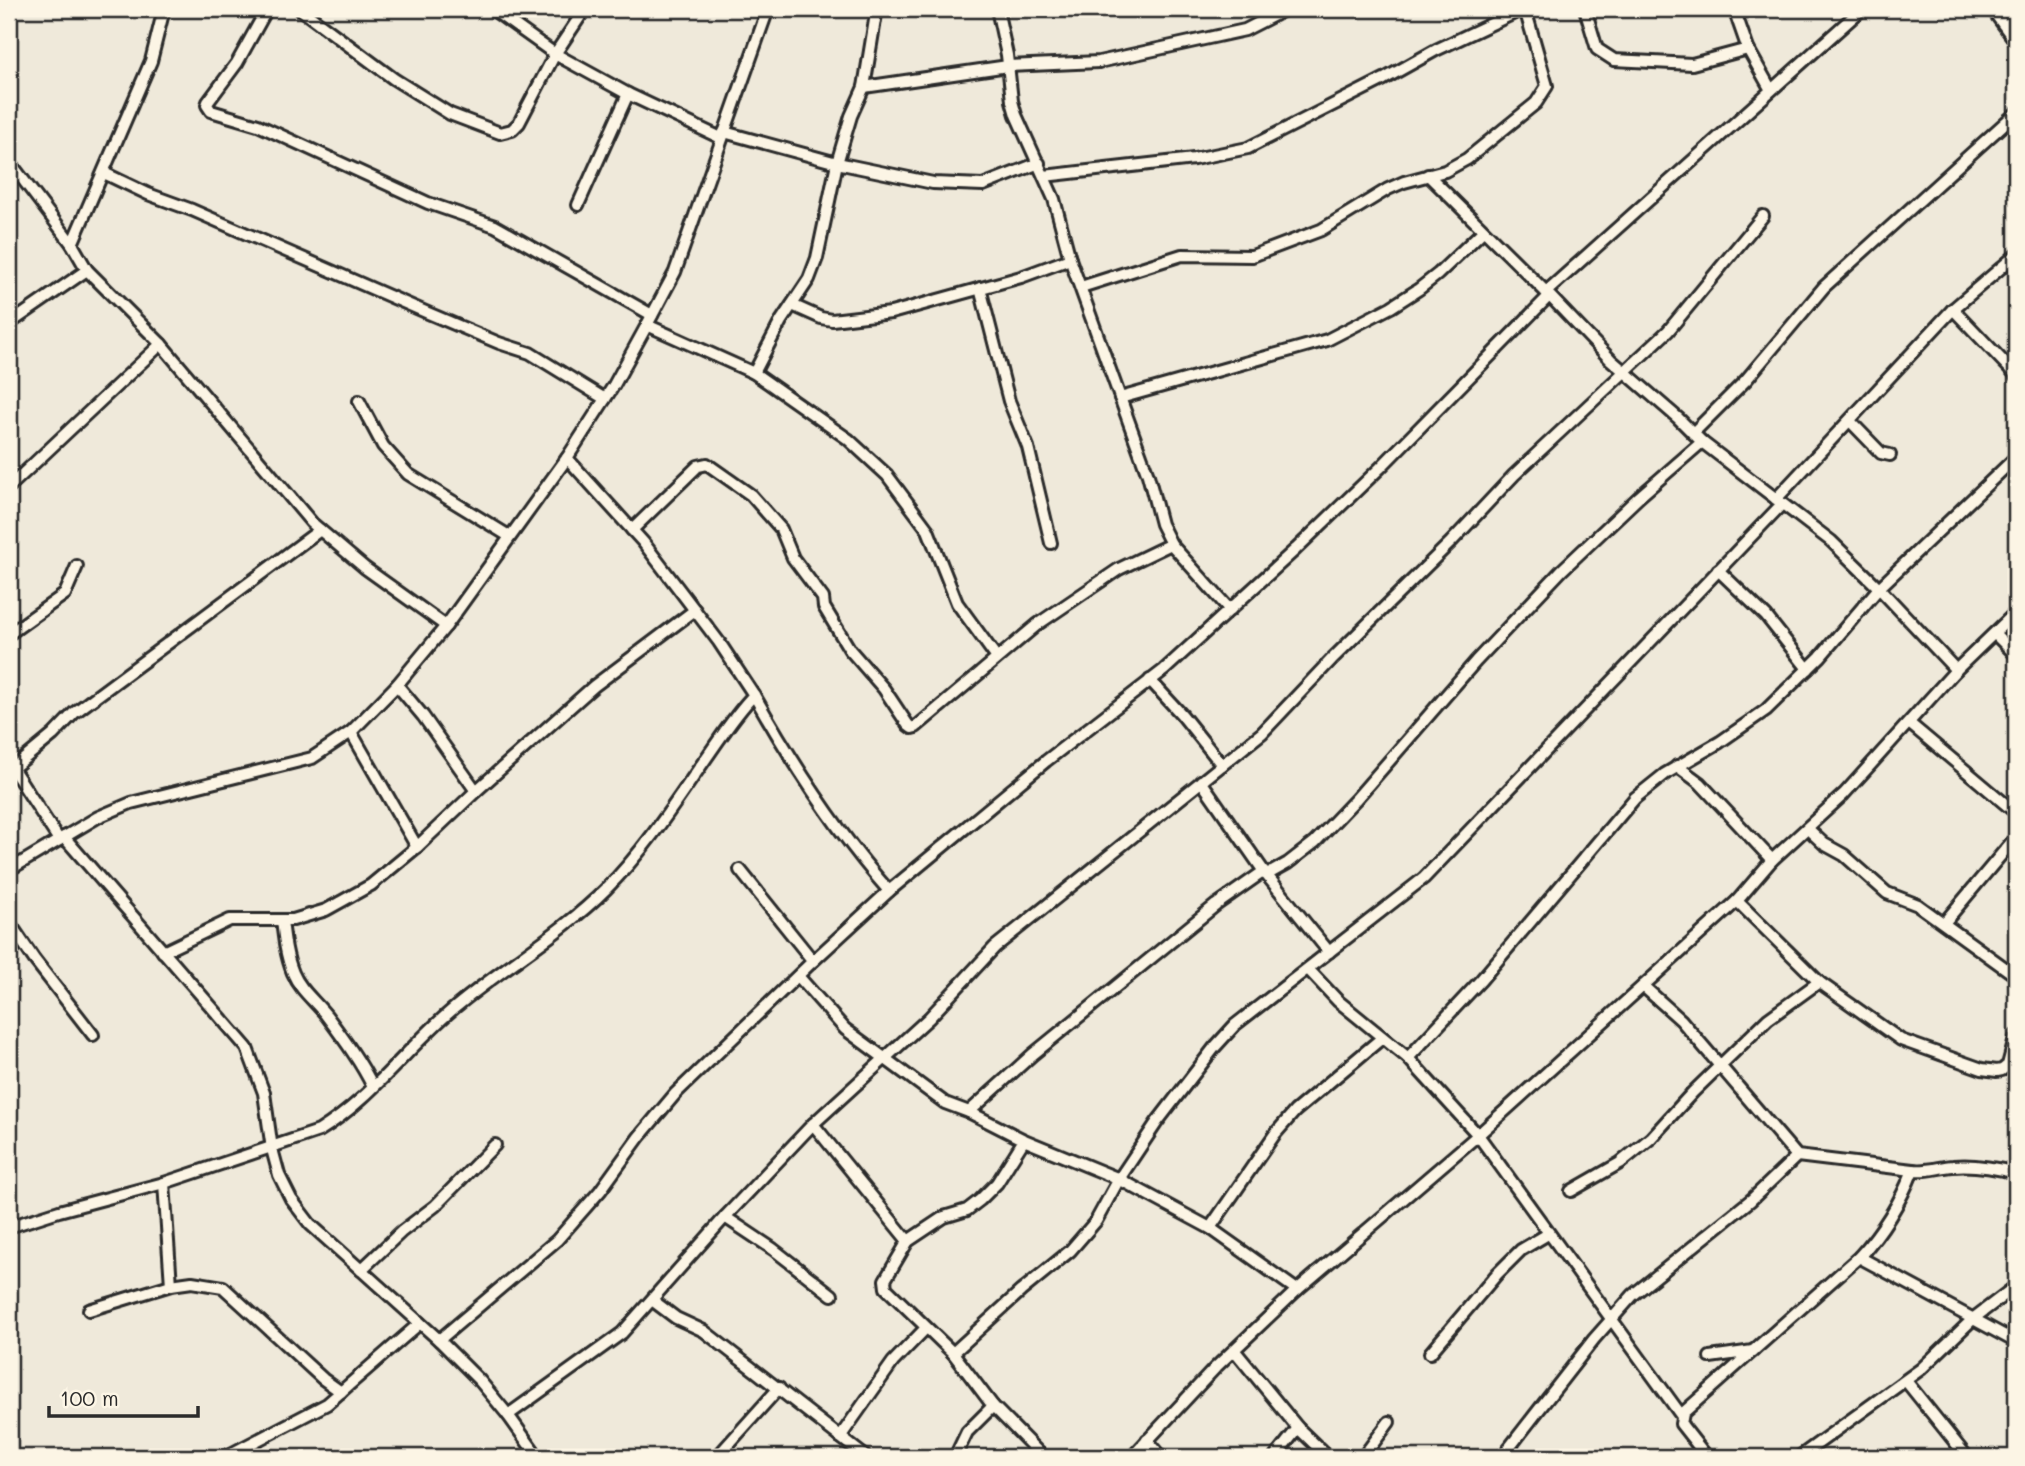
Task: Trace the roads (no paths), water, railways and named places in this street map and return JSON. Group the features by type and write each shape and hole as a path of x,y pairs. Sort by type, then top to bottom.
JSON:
{"street":[{"path":"72,244 151,61 164,9"},
{"path":"267,9 237,64 208,102 211,111 258,125 428,203 495,226 650,320 754,373 848,439 887,475 928,530 957,603 997,658"},
{"path":"300,9 394,79 450,114 500,133 512,130 519,123 555,54 585,9"},
{"path":"492,9 555,54 628,94 722,135 933,183 984,185 1039,163"},
{"path":"9,870 97,817 131,803 312,758 351,732 397,685 446,626 567,458 605,399 650,320 675,272 768,9"},
{"path":"754,373 809,279 817,258 837,163 851,116 864,87 878,9"},
{"path":"997,9 1016,115 1054,199 1070,258 1148,475 1161,524 1171,544 1230,610"},
{"path":"864,87 1008,66 1099,62 1245,30 1286,9"},
{"path":"1044,176 1194,159 1248,148 1436,50 1524,9 1547,81 1542,96 1467,159 1445,171 1388,189 1321,230 1252,256 1182,255 1081,287"},
{"path":"1585,9 1597,49 1614,60 1692,64 1748,48"},
{"path":"1734,9 1748,48 1771,90"},
{"path":"439,1340 557,1240 600,1191 639,1137 676,1093 813,961 889,891 1046,761 1150,680 1230,610 1380,468 1548,294 1862,9"},
{"path":"1992,9 2016,42"},
{"path":"578,205 628,94"},
{"path":"1693,433 1746,380 1824,287 2016,113"},
{"path":"9,161 72,244 87,270 161,344 320,530 365,568 446,626"},
{"path":"104,173 499,343 530,353 605,399"},
{"path":"1428,175 1623,371 1702,442 1831,541 1956,670"},
{"path":"508,1415 622,1334 725,1217 813,1124 929,1018 995,947 1262,733 1514,475 1668,331 1763,216"},
{"path":"1120,398 1327,340 1391,307 1419,289 1483,231"},
{"path":"953,1353 1070,1251 1096,1221 1119,1179 1157,1122 1214,1048 1243,1018 1424,878 1718,570 1953,309 2016,255"},
{"path":"792,305 821,318 844,320 891,313 1021,277 1070,258"},
{"path":"9,324 87,270"},
{"path":"979,288 1009,401 1028,447 1051,543"},
{"path":"1953,309 2016,375"},
{"path":"9,487 161,344"},
{"path":"359,401 383,446 408,474 509,536"},
{"path":"1850,421 1881,453 1890,454"},
{"path":"969,1112 1032,1055 1216,905 1259,874 1288,863 1315,842 1476,661 1562,570 1702,442"},
{"path":"1408,1058 1481,980 1635,798 1677,766 1720,743 1766,710 1808,668 1879,588 2016,457"},
{"path":"567,458 632,530 695,611 754,695 814,794 863,861 889,891"},
{"path":"632,530 698,466 707,464 751,495 781,529 793,558 823,598 824,607 850,650 884,689 912,728 1038,624 1119,569 1171,544"},
{"path":"320,530 75,713 53,735 11,765 61,839 247,1048 264,1093 272,1149 279,1175 291,1199 310,1224 439,1340 480,1381 538,1457"},
{"path":"9,634 65,594 77,566"},
{"path":"1718,570 1774,625 1808,668"},
{"path":"163,953 230,920 293,920 326,910 371,886 594,685 695,611"},
{"path":"1132,1457 1216,1367 1297,1290 1478,1135 1737,901 1772,860 1844,794 1956,670 2016,612"},
{"path":"1995,634 2016,655"},
{"path":"1150,680 1222,765"},
{"path":"397,685 423,716 476,791"},
{"path":"9,1227 272,1149 319,1131 340,1119 450,1012 569,922 606,889 654,833 754,695"},
{"path":"1909,723 2016,813"},
{"path":"351,732 417,846"},
{"path":"1677,766 1700,783 1772,860"},
{"path":"1201,781 1265,873 1329,952"},
{"path":"1808,829 1824,844 1844,855 1887,893 1917,905 2016,976"},
{"path":"1944,923 2016,837"},
{"path":"740,870 813,961"},
{"path":"1737,901 1819,982 1901,1040 1982,1069 1997,1071 2005,1068 2016,1035"},
{"path":"282,920 287,956 293,974 352,1051 373,1087"},
{"path":"9,922 93,1035"},
{"path":"1308,969 1338,1001 1408,1058 1478,1135 1681,1415"},
{"path":"798,976 845,1029 945,1103 1024,1140 1119,1179 1210,1228 1297,1290"},
{"path":"1571,1191 1620,1163 1651,1138 1768,1019 1819,982"},
{"path":"1643,986 1681,1020 1797,1156 1925,1171 1964,1166 2016,1173"},
{"path":"1210,1228 1295,1111 1382,1038"},
{"path":"813,1124 908,1241"},
{"path":"1024,1140 996,1183 980,1200 967,1210 944,1217 908,1241 884,1284 953,1353 993,1406 1043,1457"},
{"path":"361,1270 401,1232 435,1206 495,1145"},
{"path":"1502,1457 1594,1339 1633,1295 1751,1200 1797,1156"},
{"path":"1707,1457 1683,1427 1681,1415 1859,1257 1881,1229 1913,1170"},
{"path":"164,1183 171,1285"},
{"path":"725,1217 773,1249 832,1295"},
{"path":"1430,1353 1497,1274 1521,1250 1548,1234"},
{"path":"1859,1257 2016,1342"},
{"path":"89,1310 171,1285 192,1282 223,1287 323,1379 341,1392"},
{"path":"1799,1457 1906,1381 1936,1356 1973,1318 2016,1286"},
{"path":"652,1300 676,1318 704,1331 779,1388 860,1456"},
{"path":"225,1457 327,1404 420,1323"},
{"path":"840,1437 893,1362 926,1328"},
{"path":"1235,1351 1298,1428 1328,1457"},
{"path":"1710,1357 1752,1351"},
{"path":"1906,1381 1967,1457"},
{"path":"717,1457 779,1388"},
{"path":"955,1457 967,1432 993,1406"},
{"path":"1363,1457 1389,1422"},
{"path":"1275,1457 1298,1428"},
{"path":"1147,1440 1162,1457"}]}
